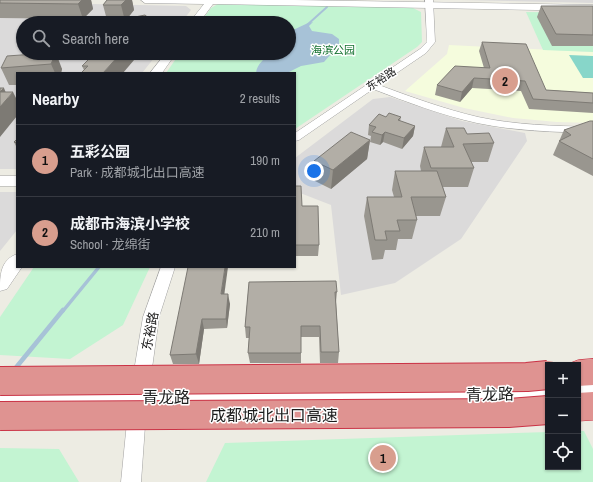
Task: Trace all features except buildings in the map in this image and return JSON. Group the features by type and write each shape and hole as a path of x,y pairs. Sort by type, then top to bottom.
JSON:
{"highway":[{"path":"581,373 593,372"},
{"path":"0,381 519,377 545,375"},
{"path":"581,407 593,406"},
{"name":"成都城北出口高速","path":"0,416 508,414 545,410"}],"street":[{"path":"145,0 429,3 593,8"},
{"path":"199,16 211,1"},
{"name":"东裕路","path":"296,137 423,51 431,42 429,3"},
{"path":"157,72 166,60"},
{"path":"371,86 451,113 478,120 514,126 549,129 593,130"},
{"path":"0,181 16,181"},
{"path":"0,284 16,261"},
{"name":"东裕路","path":"131,482 139,397 151,317 168,268"},
{"path":"581,389 593,388"},
{"name":"青龙路","path":"0,398 519,394 545,392"}],"shaded area":[{"path":"461,0 593,0 593,3"},
{"path":"0,2 186,6 191,10 186,16 16,16 16,60 152,60 143,72 16,72 16,169 0,169"},
{"path":"313,22 309,26 312,31 332,34 339,39 339,45 324,62 301,66 289,72 256,72 259,64 263,60 296,60 296,29"},
{"path":"449,45 593,52 593,123 557,122 513,118 464,108 405,91 447,54"},
{"path":"569,55 593,56 593,78 583,78"},
{"path":"390,97 462,121 525,133 527,141 461,239 395,283 341,295 331,205 296,191 296,157 373,99"},
{"path":"0,192 16,192 16,231 0,251"}],"green space":[{"name":"海滨公园","path":"218,4 411,7 421,12 422,42 417,47 296,128 296,72 167,72 175,60 296,60 296,16 205,16 211,8"},
{"path":"526,12 593,13 593,52 543,50"},
{"path":"33,268 150,268 123,325 70,359 0,355 0,317"},
{"path":"581,431 584,431 593,449 593,482 206,482 225,443 545,432 545,470 581,470"},
{"path":"0,448 59,449 79,482 0,482"}],"waterway":[{"path":"307,25 327,7"},
{"path":"63,311 98,268"},
{"path":"14,370 63,310"}],"place":[{"name":"成都市海滨小学校","path":"505,81"},
{"name":"五彩公园","path":"383,458"}]}
